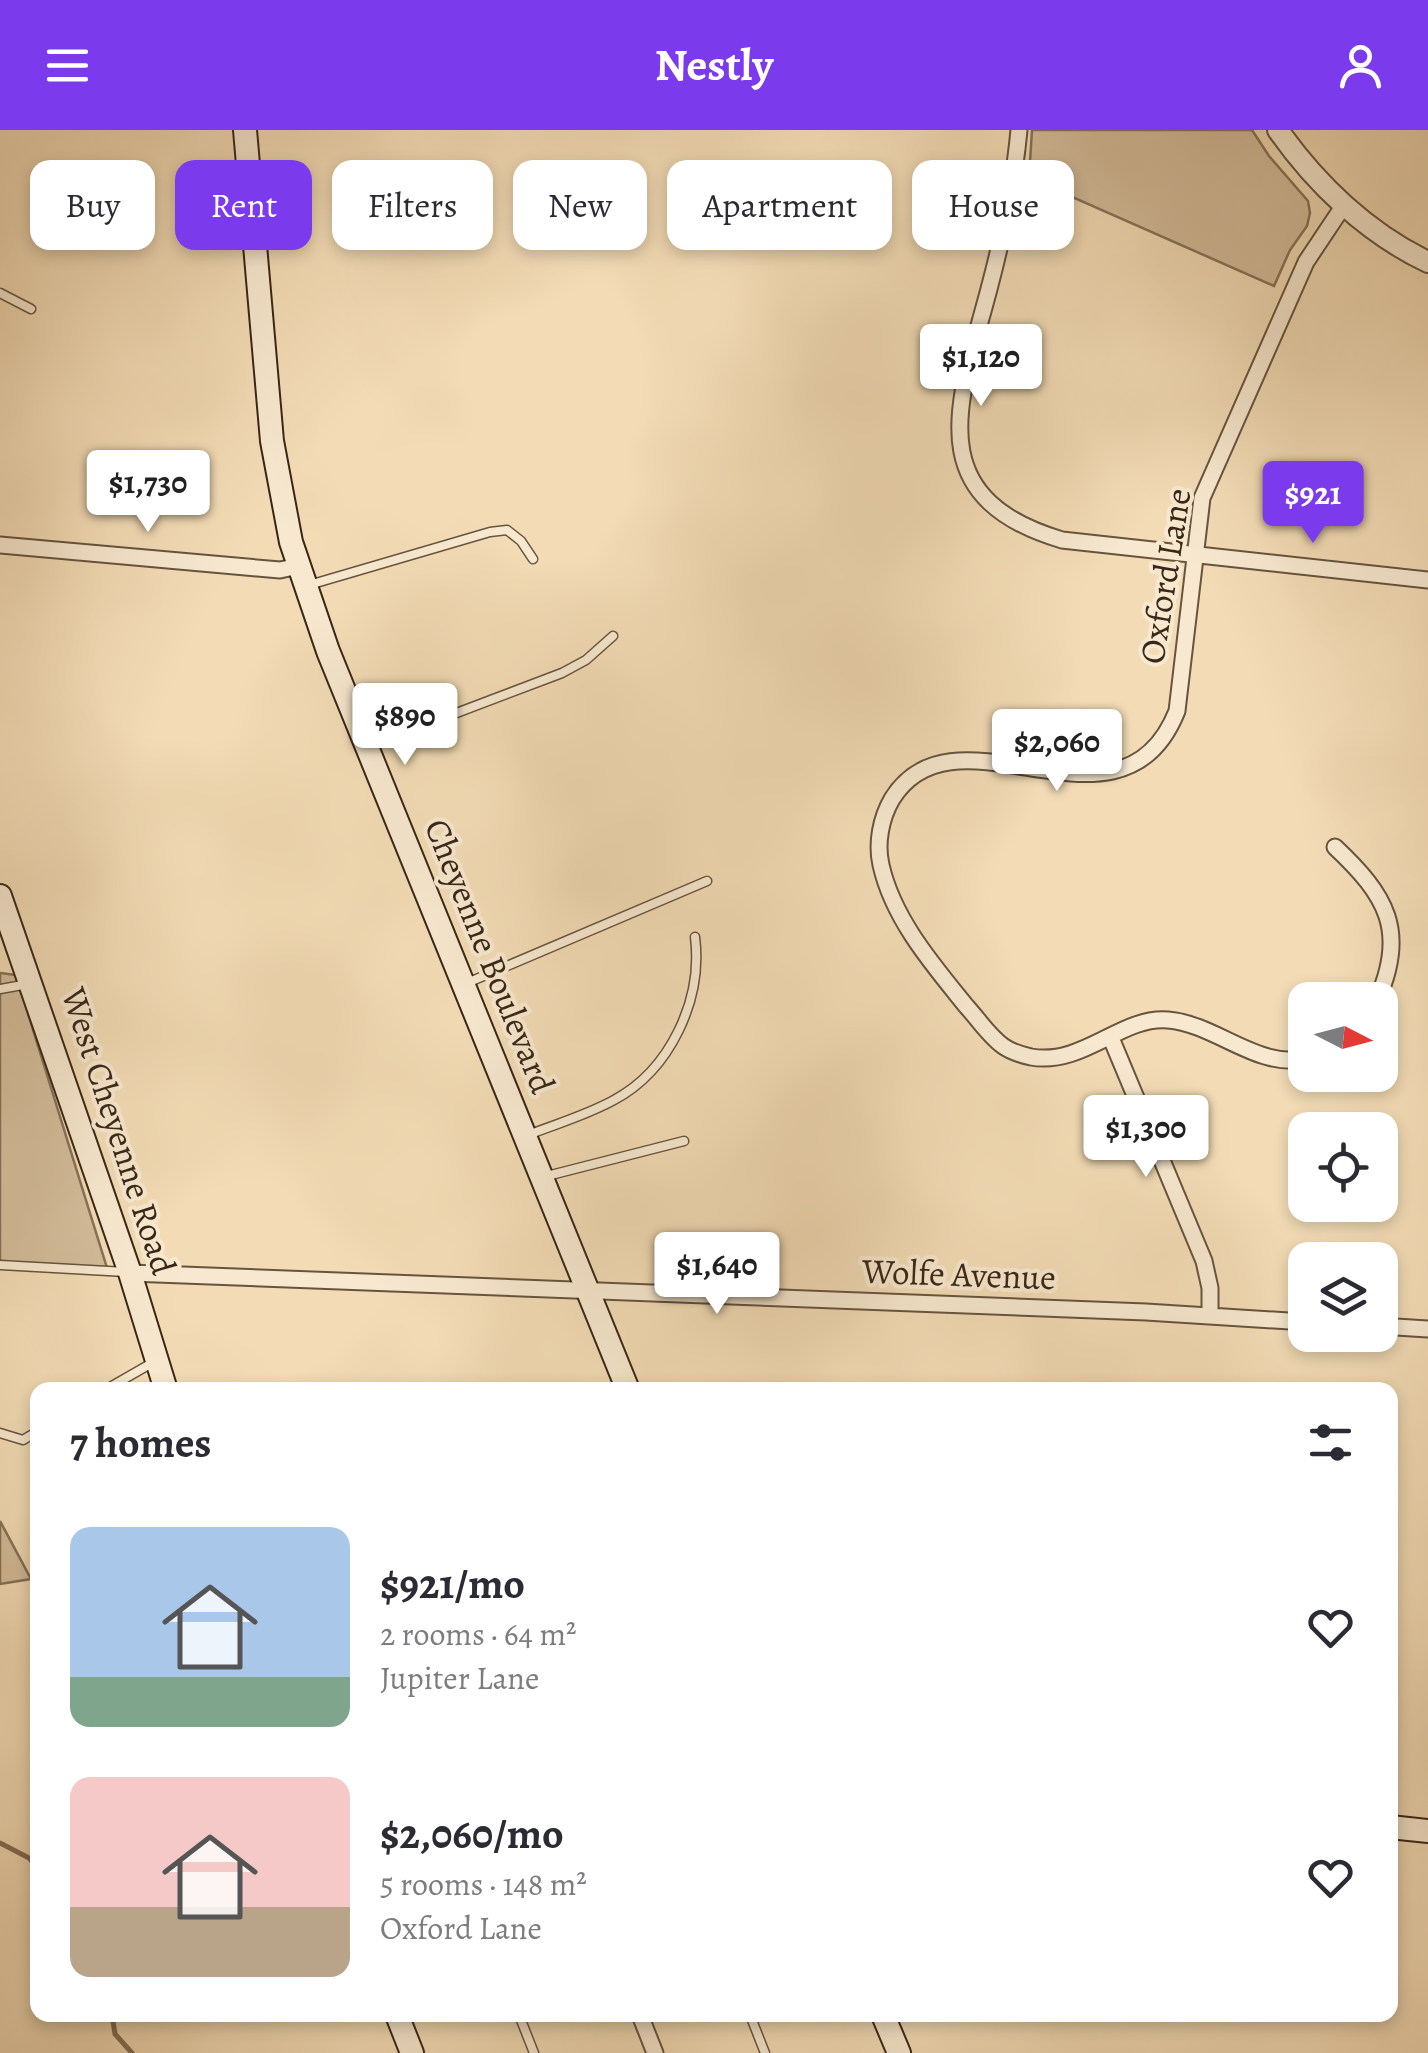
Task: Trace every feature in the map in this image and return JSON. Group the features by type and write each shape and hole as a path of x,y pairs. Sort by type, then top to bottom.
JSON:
{"main road":[{"name":"Cheyenne Boulevard","path":"246,130 272,441 284,511 303,576 368,747 625,1382"},
{"name":"West Cheyenne Road","path":"0,896 130,1272 163,1382"},
{"path":"1398,1828 1428,1831"},
{"path":"401,2022 412,2053"},
{"path":"886,2022 899,2053"}],"street":[{"path":"1019,130 998,253 959,402 957,429 962,454 988,502 1010,520 1062,540 1428,580"},
{"path":"1278,130 1324,188 1393,242 1428,262"},
{"name":"Oxford Lane","path":"1288,1059 1268,1058 1201,1028 1163,1020 1070,1056 1028,1056 1005,1048 923,954 890,892 881,864 879,838 893,797 907,781 941,764 969,760 1088,775 1114,772 1136,763 1168,733 1176,712 1198,516 1208,481 1306,262 1344,205"},
{"path":"0,544 280,570 303,576"},
{"path":"1336,847 1368,878 1383,902 1389,924 1384,982"},
{"path":"1110,1038 1204,1261 1210,1288 1210,1316"},
{"name":"Wolfe Avenue","path":"130,1272 1288,1321"},
{"path":"1398,1327 1428,1329"},
{"path":"643,2022 655,2053"}],"lane":[{"path":"0,292 32,309"},
{"path":"303,576 508,530 533,559"},
{"path":"368,747 562,672 586,660 612,636"},
{"path":"465,984 707,881"},
{"path":"526,1136 614,1100 656,1066 672,1044 690,1001 697,954 695,937"},
{"path":"0,988 32,983"},
{"path":"542,1178 684,1140"},
{"path":"0,1265 130,1272"},
{"path":"119,1382 156,1360"},
{"path":"0,1433 23,1440 30,1436"},
{"path":"523,2022 534,2053"},
{"path":"753,2022 765,2053"}],"shaded area":[{"path":"1032,130 1252,130 1308,201 1310,213 1307,226 1290,250 1274,286 1074,198 1074,160 1030,160"},
{"path":"0,973 16,975 107,1268 0,1262"},
{"path":"0,1521 30,1579 0,1584"}],"waterway":[{"path":"0,1843 30,1859"},
{"path":"113,2022 115,2034 132,2053"}]}
